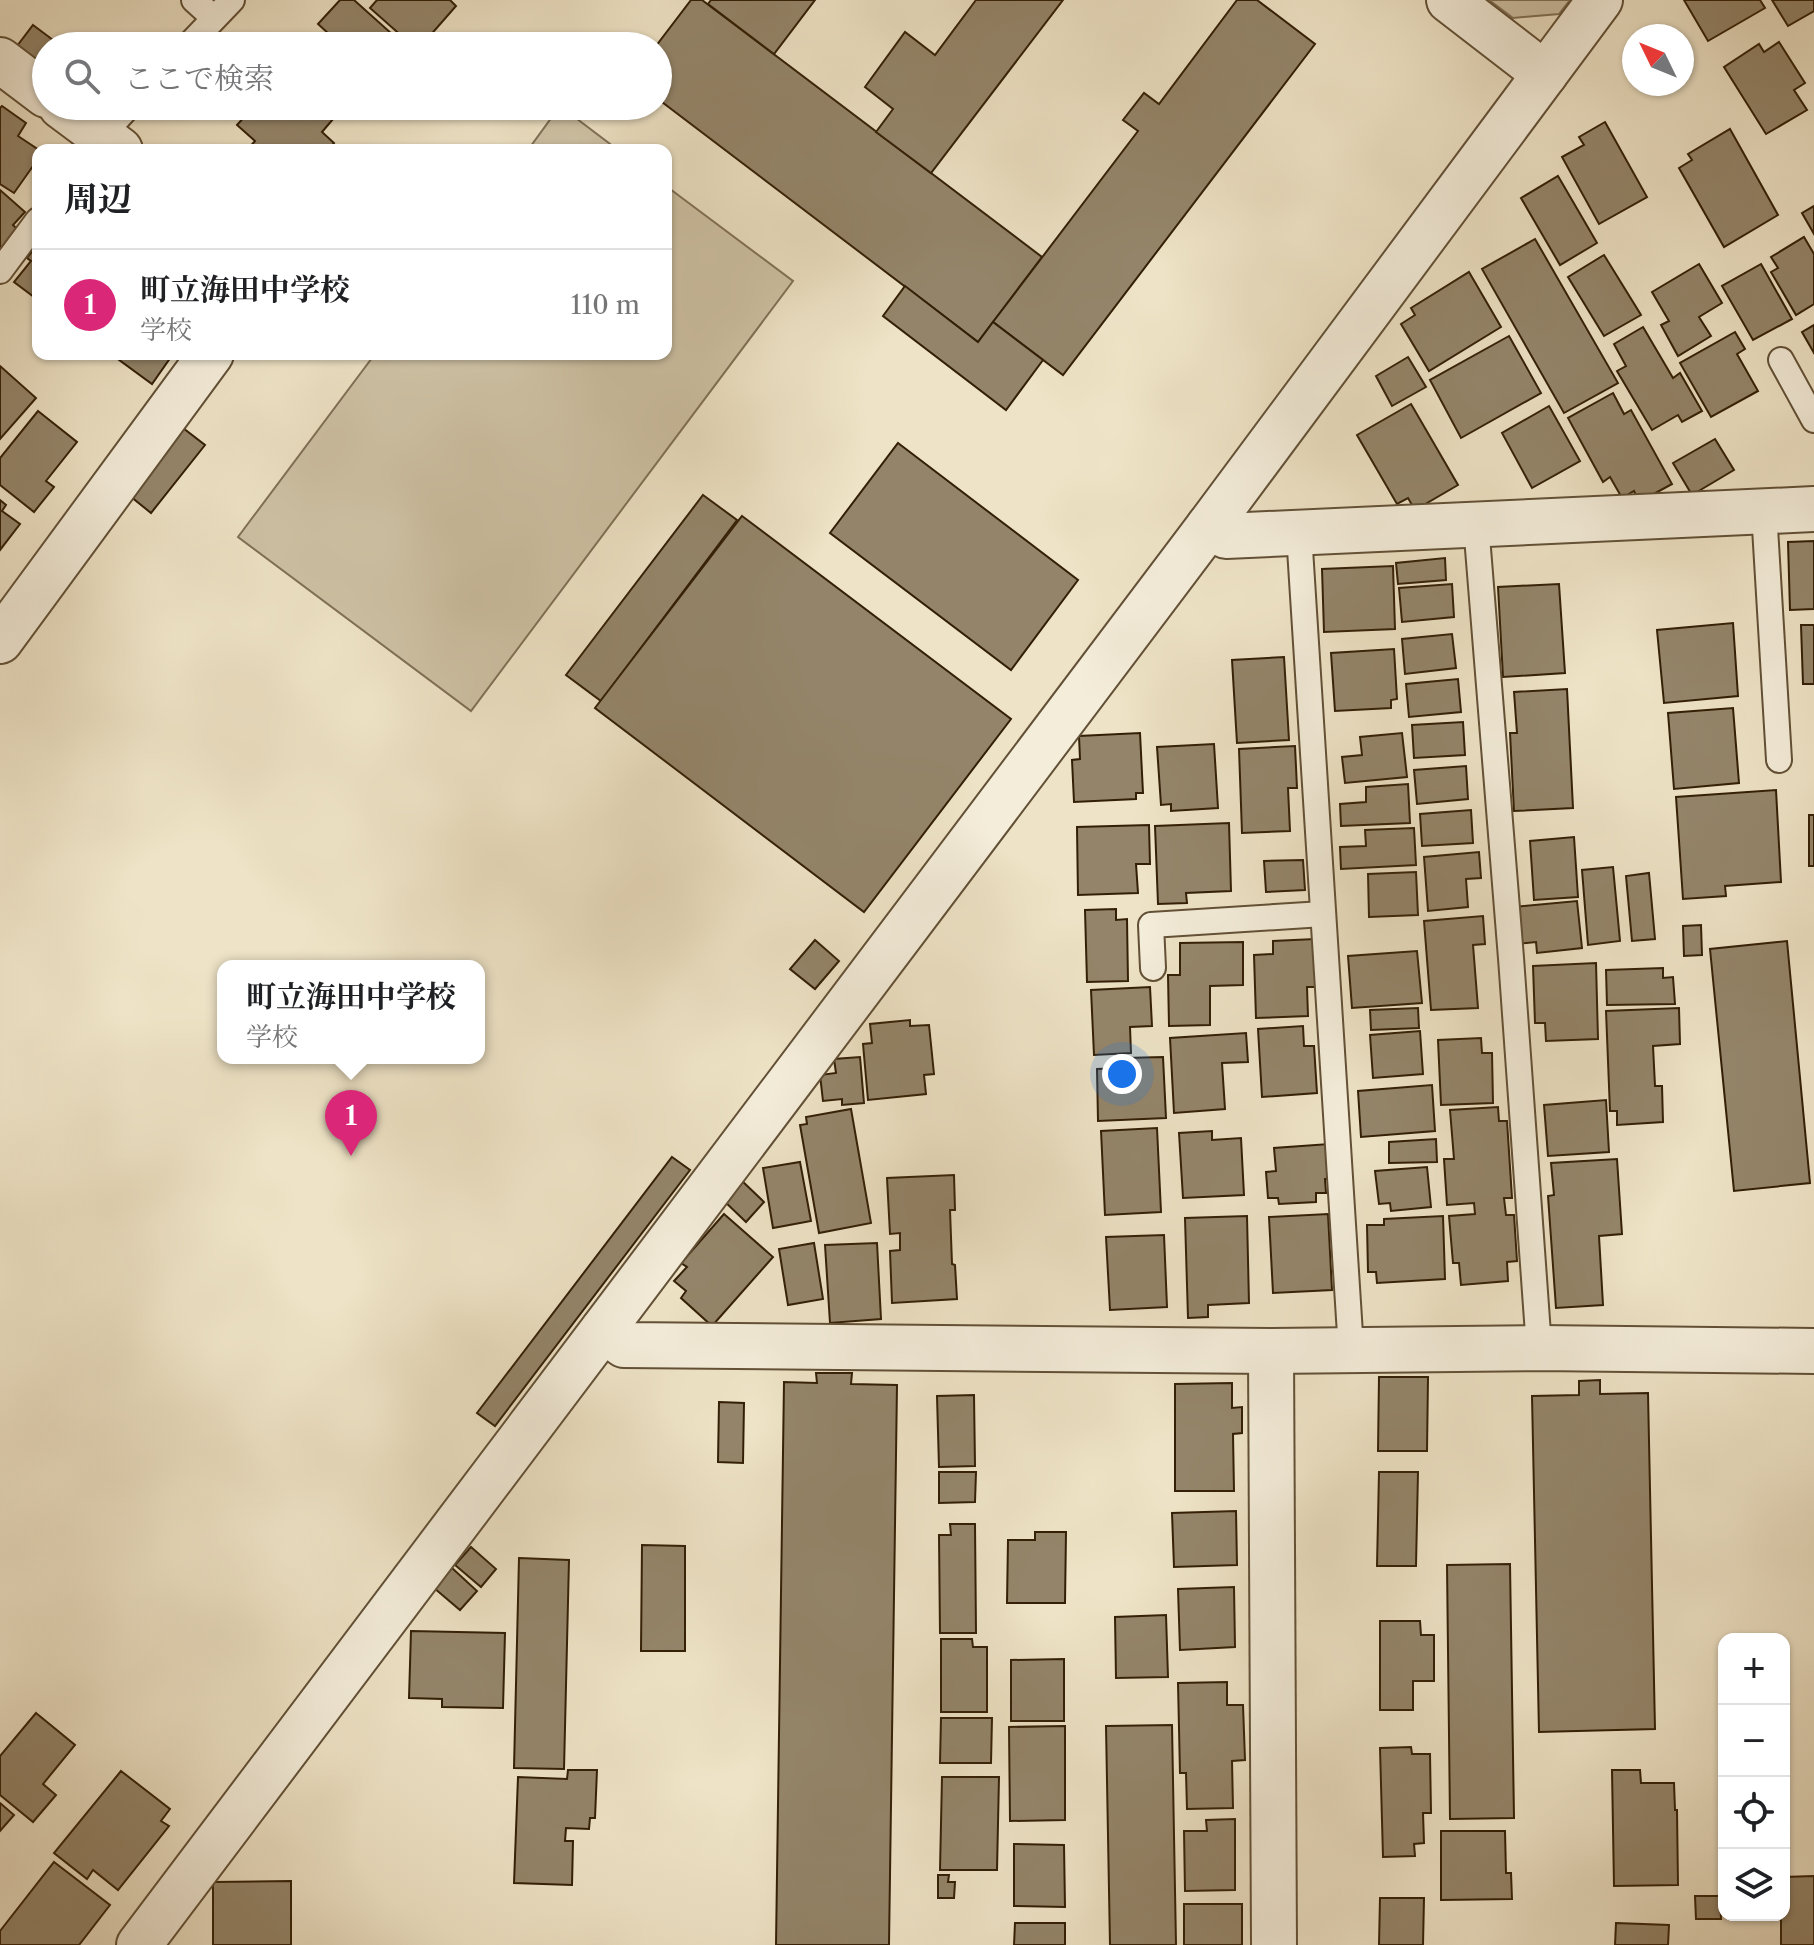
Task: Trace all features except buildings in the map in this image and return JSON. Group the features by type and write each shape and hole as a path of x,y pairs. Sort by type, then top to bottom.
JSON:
{"street":[{"path":"1449,0 1545,74"},
{"path":"139,1945 1209,526 1600,0"},
{"path":"0,60 32,84"},
{"path":"85,120 110,135"},
{"path":"0,641 207,360"},
{"path":"1209,526 1226,536 1814,509"},
{"path":"603,1330 624,1345 1271,1351 1539,1348 1814,1351"},
{"path":"1271,1351 1274,1945"}],"lane":[{"path":"194,0 214,18"},
{"path":"201,32 232,0"},
{"path":"0,271 32,228"},
{"path":"1781,360 1814,420"},
{"path":"1764,511 1779,760"},
{"path":"1476,524 1539,1348"},
{"path":"1299,533 1351,1350"},
{"path":"1153,968 1151,925 1323,914"}],"shaded area":[{"path":"1489,0 1570,0 1559,14 1513,18"},
{"path":"550,120 578,120 610,144 532,144"},
{"path":"672,190 793,281 471,711 238,537 371,360 672,360"}],"place":[{"name":"町立海田中学校","path":"351,1156"}]}
